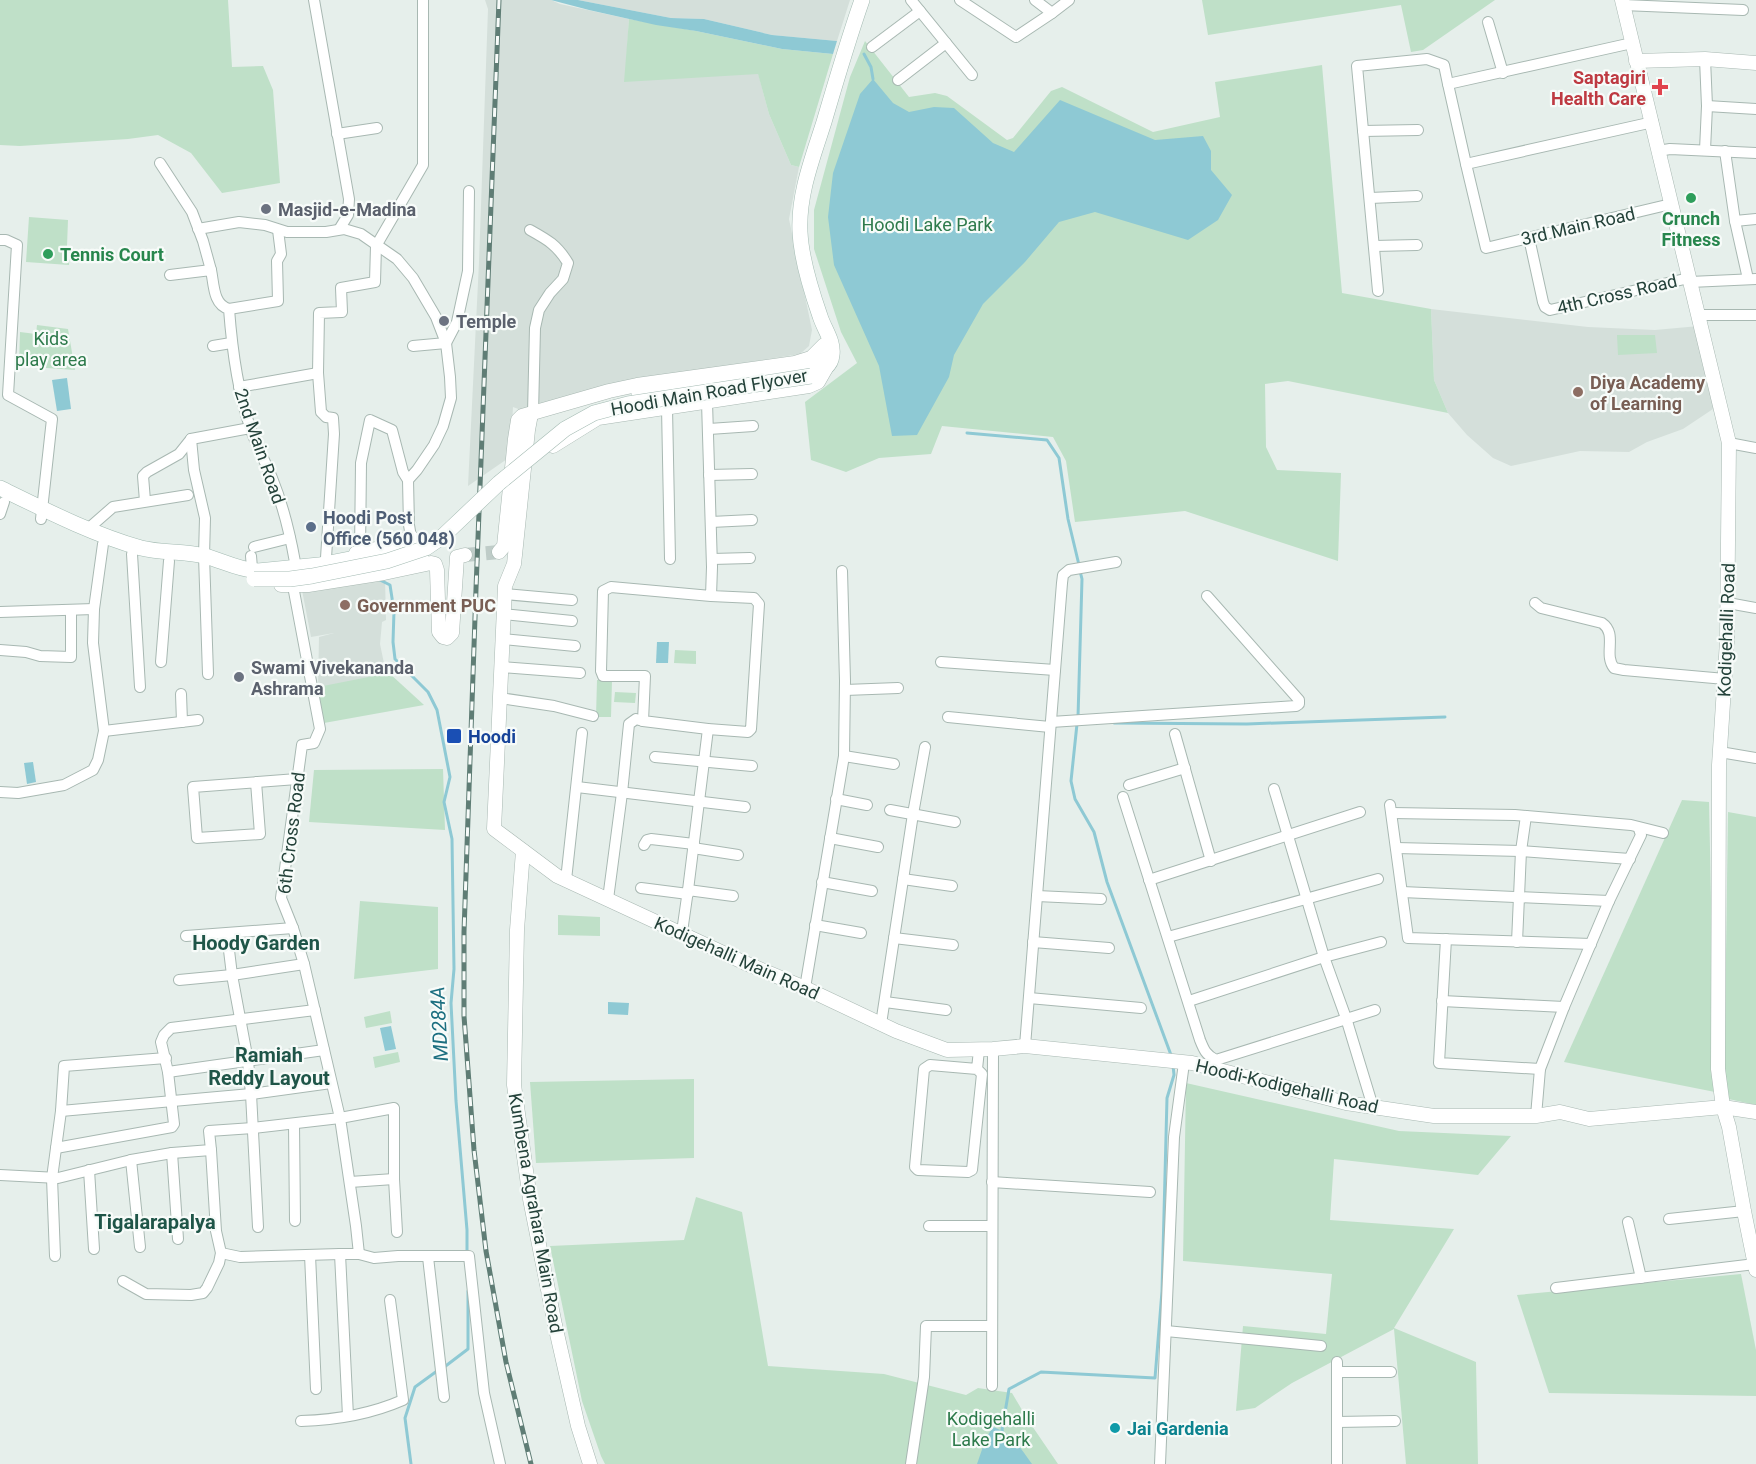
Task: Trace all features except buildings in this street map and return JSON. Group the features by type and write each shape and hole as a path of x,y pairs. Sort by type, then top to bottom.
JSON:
{"main road":[{"path":"826,368 832,357 832,345 826,343 804,256 800,233 801,210 806,182 862,0"},
{"name":"Hoodi Main Road Flyover","path":"252,567 319,565 400,549 414,544 436,531 539,440 577,414 604,402 639,394 813,366 826,343"},
{"name":"Hoodi Main Road Flyover","path":"252,567 290,579 387,561 426,548 442,537 499,483 565,429 594,413 628,404 811,376 826,368"},
{"path":"1,501 89,528 142,548 252,567"},
{"path":"41,514 103,544 132,554 169,561 204,560"}],"street":[{"path":"314,0 349,199 348,215 340,228"},
{"path":"326,558 334,434 333,418 326,417 321,412 318,373 319,313 342,312 341,288 375,282 376,246 423,165 423,0"},
{"path":"911,0 972,75"},
{"path":"960,0 1016,37 1069,0"},
{"path":"1035,0 1052,13"},
{"path":"1623,3 1743,10"},
{"name":"Kodigehalli Road","path":"1623,3 1729,443 1728,603 1720,752 1718,1069 1723,1107 1729,1127 1756,1267"},
{"path":"872,47 920,11"},
{"path":"1488,22 1503,73"},
{"path":"898,80 946,43"},
{"path":"1448,84 1632,43"},
{"path":"1378,291 1358,66 1427,59 1444,65 1466,165 1653,122"},
{"path":"1636,61 1705,59 1756,63"},
{"path":"1705,59 1707,106 1705,150"},
{"path":"1707,106 1756,109"},
{"path":"337,134 377,128"},
{"path":"1364,131 1418,130"},
{"path":"1658,151 1670,149 1756,153"},
{"path":"1689,280 1752,279 1735,220 1725,151"},
{"name":"2nd Main Road","path":"160,163 192,212 211,270 217,301 221,306 229,309 231,343 239,387 250,428 273,480 295,562"},
{"name":"3rd Main Road","path":"1466,165 1486,248 1671,204"},
{"path":"446,343 457,322 468,271 469,191"},
{"path":"1370,198 1417,196"},
{"path":"1735,220 1756,219"},
{"path":"198,229 239,222 265,225 287,232 326,232 340,228 361,234 397,259 413,278 436,317 446,343 451,398 443,426 430,452 408,480"},
{"path":"229,309 278,301 277,261 281,254 278,230"},
{"path":"530,230 561,250 568,262 563,279 539,310 535,328 525,468 514,564 504,594 500,698 554,706 593,716"},
{"name":"4th Cross Road","path":"1529,238 1543,302 1550,310 1689,280"},
{"path":"0,240 17,245 8,395 52,419 41,514"},
{"path":"1374,246 1417,245"},
{"path":"170,275 211,270"},
{"path":"1698,315 1756,315"},
{"path":"213,346 231,343"},
{"path":"413,346 446,343"},
{"path":"499,552 504,546 518,420 528,414 636,385 795,363 811,358 826,343"},
{"path":"525,468 549,449 598,418 809,386 818,382 826,368"},
{"path":"239,387 318,373"},
{"path":"707,402 711,596"},
{"path":"560,405 573,434"},
{"path":"667,408 670,559"},
{"path":"360,552 360,464 370,420 392,430 403,472 408,480 411,537 424,564"},
{"path":"709,429 753,426"},
{"path":"145,501 143,476 179,454 190,439 250,428"},
{"path":"190,439 194,470 205,518 204,560 208,674"},
{"path":"1729,443 1756,448"},
{"path":"709,475 752,474"},
{"path":"89,528 113,507 188,495"},
{"path":"711,522 752,520"},
{"path":"252,567 260,564 295,562 360,552 395,544 411,537"},
{"path":"252,567 290,538"},
{"path":"0,792 18,793 64,785 93,770 98,760 104,731 93,643 94,609 103,544"},
{"path":"132,554 140,687"},
{"path":"252,567 254,584 292,586 435,564 439,632 447,638 452,633 457,557 465,555"},
{"path":"712,559 750,558"},
{"path":"161,662 169,561"},
{"path":"1025,1046 1063,575 1072,569 1116,562"},
{"path":"805,988 844,756 842,571"},
{"name":"6th Cross Road","path":"292,586 320,729 314,743 302,745 281,898 304,964 340,1118 359,1254"},
{"path":"608,899 629,724 636,719 643,721 708,729 750,731 759,604 754,598 611,587 603,591 601,671 603,676 645,676 643,721"},
{"path":"504,594 572,600"},
{"path":"948,717 1050,725 1087,719 1299,704 1299,700 1207,596"},
{"path":"1535,603 1541,608 1602,623 1609,627 1611,665 1619,670 1725,679"},
{"path":"1728,603 1756,608"},
{"path":"0,612 94,609"},
{"path":"0,650 26,652 40,656 71,657 71,610"},
{"path":"504,614 572,621"},
{"path":"503,639 575,646"},
{"path":"941,662 1055,670"},
{"path":"502,667 580,673"},
{"path":"845,690 898,688"},
{"path":"181,694 182,722"},
{"name":"Kodigehalli Main Road","path":"500,698 494,830 557,876 805,988 896,1032 947,1050 993,1049"},
{"path":"104,731 198,720"},
{"path":"680,932 688,892 708,729"},
{"path":"566,880 582,733"},
{"path":"1175,734 1211,861"},
{"path":"881,1024 925,747"},
{"path":"1720,752 1756,758"},
{"path":"844,756 894,764"},
{"path":"655,757 752,766"},
{"path":"1129,785 1185,768"},
{"path":"256,782 260,834 197,838 193,787 256,782 297,779"},
{"path":"577,787 745,807"},
{"path":"1274,789 1324,957 1346,1018 1373,1107"},
{"path":"1123,797 1204,1051 1210,1057 1216,1060 1375,1010"},
{"path":"836,799 867,805"},
{"path":"1591,944 1408,938 1391,809 1526,816 1631,825 1639,829 1664,833"},
{"path":"890,810 956,822"},
{"path":"1149,880 1360,812"},
{"path":"1518,942 1521,851 1526,816"},
{"path":"1536,1116 1540,1068 1609,901 1641,835 1639,829"},
{"path":"830,838 878,848"},
{"path":"644,845 647,840 651,839 738,855"},
{"path":"1396,848 1521,851 1630,859"},
{"name":"Kumbena Agrahara Main Road","path":"523,851 518,930 514,1085 530,1199 555,1325 578,1426 590,1464"},
{"path":"903,879 952,886"},
{"path":"1168,937 1378,879"},
{"path":"822,882 872,891"},
{"path":"641,888 732,896"},
{"path":"1402,892 1609,901"},
{"path":"1037,896 1101,899"},
{"path":"815,925 861,933"},
{"path":"186,936 293,928"},
{"path":"227,934 248,1061 258,1227"},
{"path":"894,938 953,945"},
{"path":"1446,939 1440,1063 1540,1068"},
{"path":"1033,942 1109,948"},
{"path":"1189,1001 1324,957 1381,942"},
{"path":"179,980 304,964"},
{"path":"1029,998 1141,1008"},
{"path":"1442,1000 1564,1007"},
{"path":"885,1002 946,1010"},
{"path":"56,1148 170,1129 174,1124 166,1058 161,1042 171,1028 315,1010"},
{"name":"Hoodi-Kodigehalli Road","path":"993,1049 1025,1046 1192,1064 1346,1103 1434,1116 1536,1116 1560,1112 1589,1119 1723,1107 1756,1112"},
{"path":"992,1386 993,1049"},
{"path":"168,1072 324,1050"},
{"path":"977,1069 930,1065 924,1069 915,1167 918,1170 968,1172 972,1170 981,1074 977,1069 979,1050"},
{"path":"55,1256 52,1178 61,1111 64,1066 166,1058"},
{"path":"1160,1464 1176,1062"},
{"path":"61,1111 251,1094 331,1083"},
{"path":"123,1281 146,1294 182,1295 203,1293 210,1283 221,1253 216,1232 209,1131 294,1124 394,1108 397,1232"},
{"path":"294,1124 295,1221"},
{"path":"0,1175 58,1178 131,1160 172,1153 211,1150"},
{"path":"172,1153 178,1239"},
{"path":"131,1160 140,1247"},
{"path":"89,1170 94,1249"},
{"path":"350,1182 394,1179"},
{"path":"992,1182 1150,1192"},
{"path":"1669,1219 1744,1211"},
{"path":"1628,1222 1641,1278"},
{"path":"929,1226 992,1226"},
{"path":"221,1253 240,1257 340,1254 359,1254 374,1258 469,1256 484,1393 500,1464"},
{"path":"340,1254 348,1416"},
{"path":"310,1255 316,1389"},
{"path":"428,1257 444,1397"},
{"path":"1556,1288 1756,1267"},
{"path":"302,1421 329,1420 383,1409 403,1400 390,1300"},
{"path":"911,1464 924,1377 926,1326 992,1326"},
{"path":"1166,1331 1321,1346"},
{"path":"1337,1464 1337,1367 1391,1372"},
{"path":"1337,1422 1395,1421"}],"shaded area":[{"path":"485,0 551,0 629,19 625,81 758,73 769,114 791,165 799,167 789,219 812,330 809,346 800,354 623,382 521,410 513,407 510,457 468,486 488,9"},
{"path":"578,0 850,0 837,41 772,35 704,19 671,18"},
{"name":"Diya Academy of Learning","path":"1431,309 1588,327 1655,330 1699,326 1719,405 1683,429 1647,442 1629,452 1580,451 1511,466 1493,458 1467,435 1448,413 1434,380"},
{"path":"385,578 386,620 382,622 380,644 387,678 318,687 319,637 334,633 311,637 302,590"}],"green space":[{"path":"0,0 228,0 232,67 263,66 273,90 280,183 222,193 191,153 158,135 20,146 0,145"},
{"path":"1202,0 1495,0 1423,50 1411,52 1401,5 1208,35"},
{"path":"629,19 782,49 833,54 799,167 791,165 769,114 758,74 624,82"},
{"path":"865,41 909,97 935,93 947,96 1007,140 1013,138 1051,91 1062,87 1153,132 1220,117 1215,82 1322,65 1342,293 1431,309 1434,380 1448,413 1288,381 1265,384 1266,447 1277,470 1341,473 1338,561 1185,511 1075,522 1066,461 1053,437 942,426 931,454 879,458 846,472 811,460 805,402 857,363 841,332 814,249 814,210 850,77"},
{"path":"29,217 68,220 69,265 26,262"},
{"name":"Kids play area","path":"37,325 68,329 75,370 19,366 20,332 36,334"},
{"path":"1617,335 1655,335 1657,353 1618,355"},
{"path":"675,650 696,651 696,664 674,663"},
{"path":"389,673 424,705 324,723 318,687"},
{"path":"597,680 612,680 611,717 596,717"},
{"path":"615,692 636,693 635,703 614,702"},
{"path":"443,769 445,830 309,822 314,770"},
{"path":"1682,800 1709,802 1715,1092 1564,1062"},
{"path":"1728,812 1756,817 1756,1105 1724,1098"},
{"path":"360,901 438,907 438,969 354,979"},
{"path":"558,915 600,917 600,936 558,935"},
{"path":"390,1011 392,1023 366,1028 364,1017"},
{"path":"398,1052 400,1062 375,1068 373,1057"},
{"path":"694,1079 694,1158 536,1163 530,1082"},
{"path":"1186,1083 1399,1131 1511,1136 1478,1175 1334,1159 1330,1220 1454,1229 1394,1328 1476,1362 1478,1464 1406,1464 1394,1329 1292,1383 1255,1408 1236,1411 1243,1326 1326,1334 1332,1274 1183,1261"},
{"name":"Kodigehalli Lake Park","path":"696,1197 742,1212 768,1366 884,1374 966,1395 978,1388 1012,1393 1058,1464 605,1464 582,1401 550,1246 684,1240"},
{"path":"1741,1274 1756,1350 1756,1396 1549,1393 1517,1295"}],"water":[{"path":"551,0 578,0 671,18 704,19 772,35 837,41 833,54 782,49 656,25"},
{"name":"Hoodi Lake Park","path":"873,79 893,103 909,112 934,107 954,108 993,143 1014,152 1060,100 1155,140 1203,136 1211,151 1211,170 1232,195 1218,220 1188,240 1095,212 1059,222 1025,262 983,304 954,355 949,377 917,435 892,436 879,366 834,265 828,217 833,173 860,94"},
{"path":"67,378 71,409 57,411 52,380"},
{"path":"657,642 669,642 668,663 656,663"},
{"path":"33,762 36,782 27,784 24,763"},
{"path":"608,1002 629,1003 628,1015 608,1014"},
{"path":"391,1026 396,1049 385,1051 380,1028"},
{"path":"993,1427 1011,1437 1032,1464 977,1464 986,1438"}],"waterway":[{"path":"864,54 871,67 873,79"},
{"path":"967,433 1047,440 1059,458 1068,519 1079,565"},
{"path":"1078,717 1082,579 1080,571"},
{"name":"MD284A","path":"378,579 390,585 394,611 395,659 428,692 437,710 450,777 444,802 452,839 454,969 451,1003 467,1254"},
{"path":"1114,723 1247,724 1445,717"},
{"path":"1077,724 1071,781 1075,799 1094,832 1107,882 1171,1055"},
{"path":"1003,1433 1009,1389 1041,1372 1155,1378 1162,1291 1167,1098 1174,1075 1173,1065"},
{"name":"MD284A","path":"443,1368 468,1349 468,1291"},
{"name":"MD284A","path":"411,1464 405,1418 415,1387 437,1371"}],"tunnel":[{"path":"465,555 499,552"}],"railway":[{"path":"499,0 464,932 464,1016 474,1150 486,1251 506,1362 531,1464"}],"place":[{"name":"Saptagiri Health Care","path":"1660,87"},
{"name":"Crunch Fitness","path":"1691,198"},
{"name":"Masjid-e-Madina","path":"266,209"},
{"name":"Tennis Court","path":"48,254"},
{"name":"Temple","path":"444,321"},
{"name":"Diya Academy of Learning","path":"1578,392"},
{"name":"Hoodi Post Office (560 048)","path":"311,527"},
{"name":"Government PUC","path":"345,605"},
{"name":"Swami Vivekananda Ashrama","path":"239,677"},
{"name":"Hoodi","path":"454,736"},
{"name":"Jai Gardenia","path":"1115,1428"}],"district":[{"name":"Hoody Garden","path":"256,943"},
{"name":"Ramiah Reddy Layout","path":"269,1066"},
{"name":"Tigalarapalya","path":"155,1222"}]}
